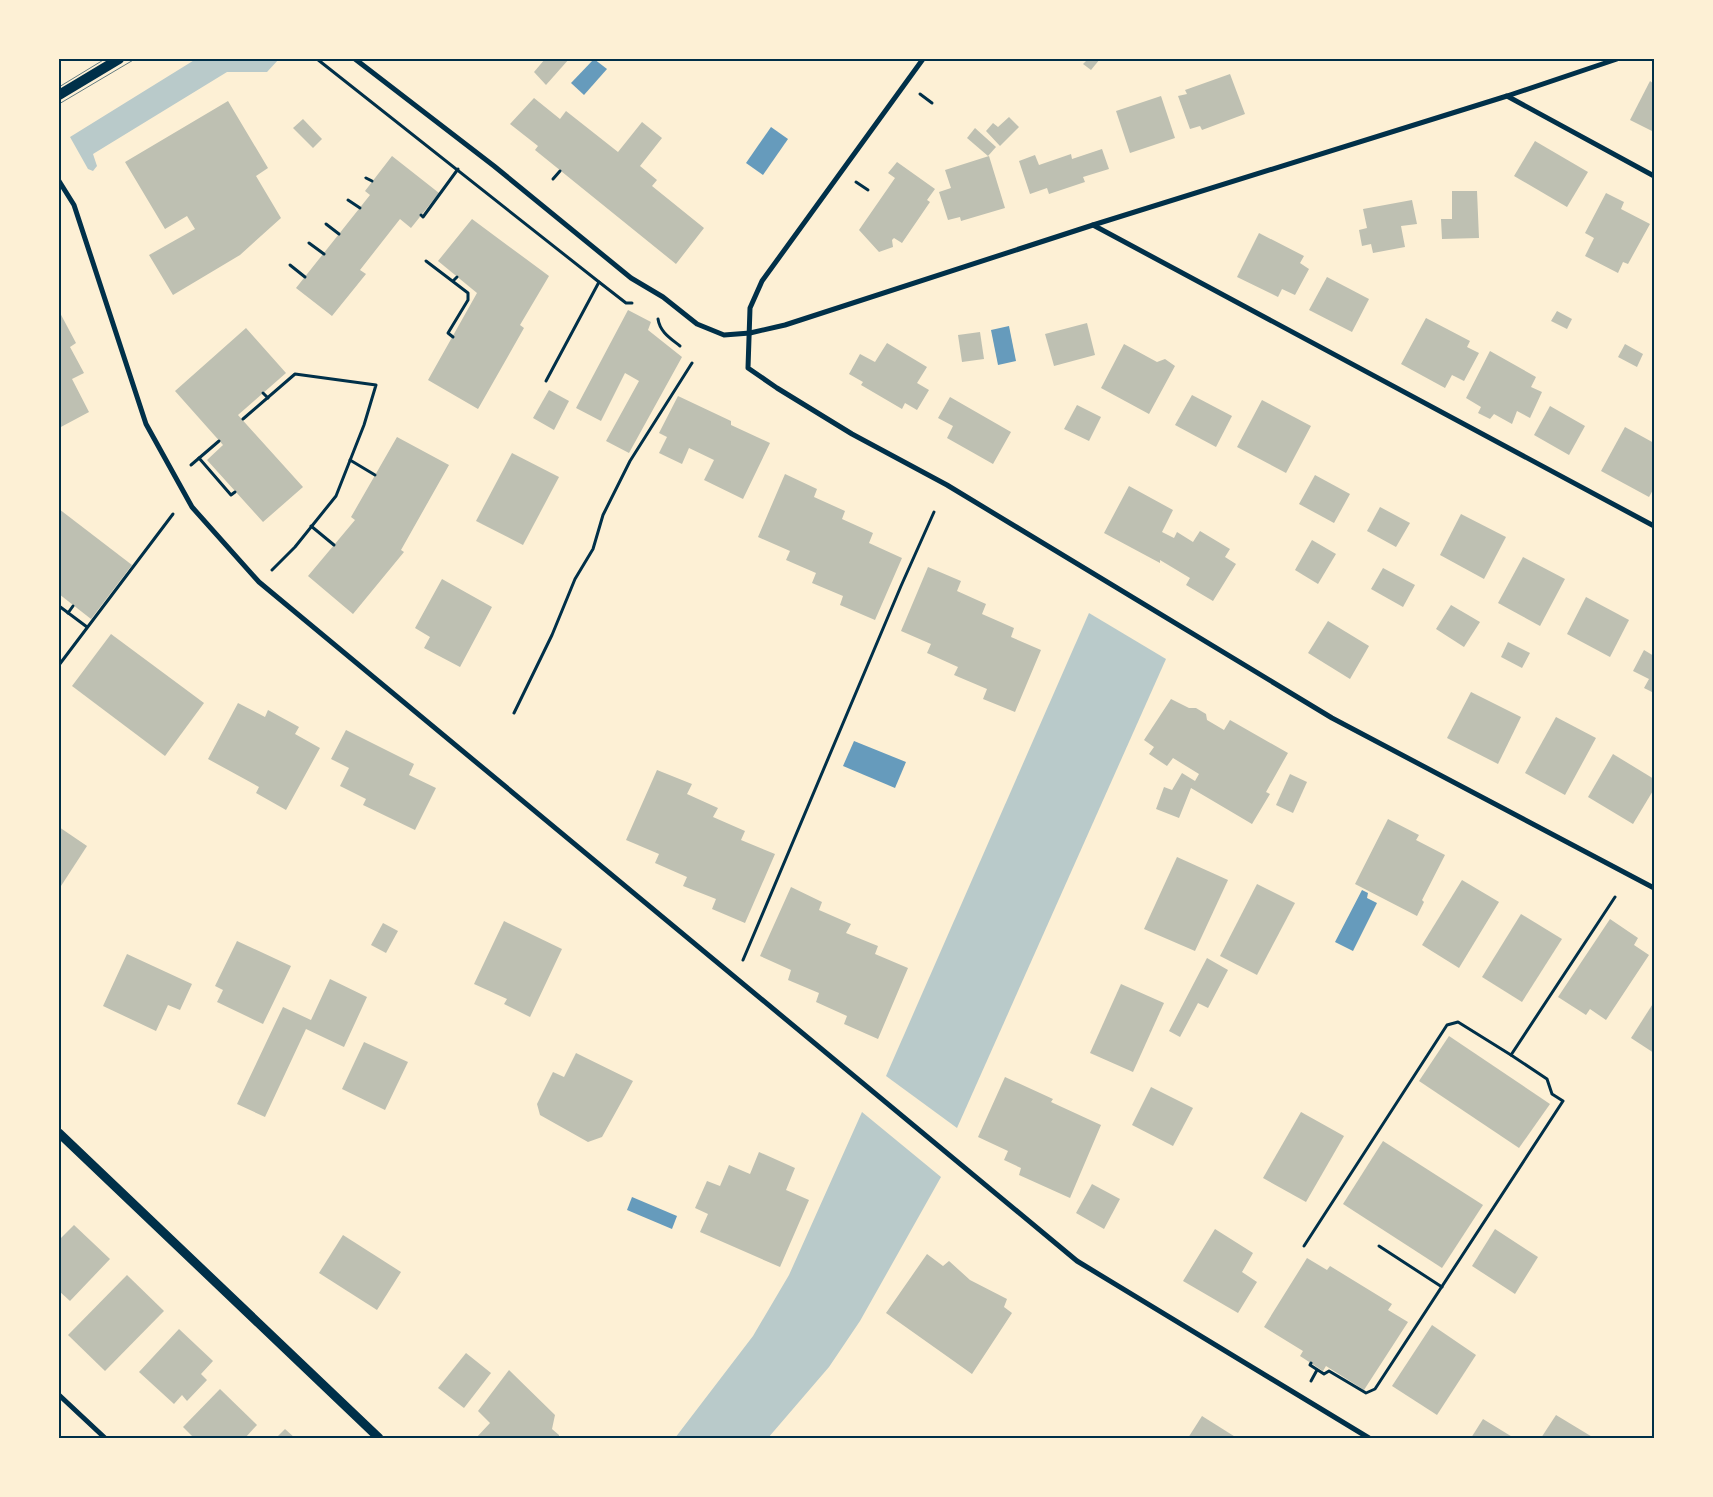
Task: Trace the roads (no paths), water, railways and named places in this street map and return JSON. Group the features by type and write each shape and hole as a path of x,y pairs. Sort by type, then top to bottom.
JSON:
{"main road":[{"path":"59,95 119,59"}],"street":[{"path":"355,59 494,166 631,278 663,297 697,324 724,335 750,333 785,325 1093,225 1507,96 1617,59"},
{"path":"923,59 762,281 750,308 748,368 852,434 947,485 1332,718 1654,888"},
{"path":"1507,96 1654,176"},
{"path":"59,181 74,205 146,424 192,507 259,582 1077,1261 1369,1438"},
{"path":"1093,225 1654,526"},
{"path":"59,1133 379,1438"},
{"path":"59,1395 105,1438"}],"water":[{"path":"594,59 607,69 584,95 571,83"},
{"path":"771,127 788,139 763,175 746,163"},
{"path":"1009,326 1016,361 998,365 991,330"},
{"path":"854,741 906,762 895,788 843,766"},
{"path":"1362,890 1368,893 1367,898 1377,903 1353,951 1335,942"},
{"path":"632,1197 677,1216 672,1229 627,1210"}],"tram line":[{"path":"59,87 105,59"},
{"path":"59,104 135,59"}]}
